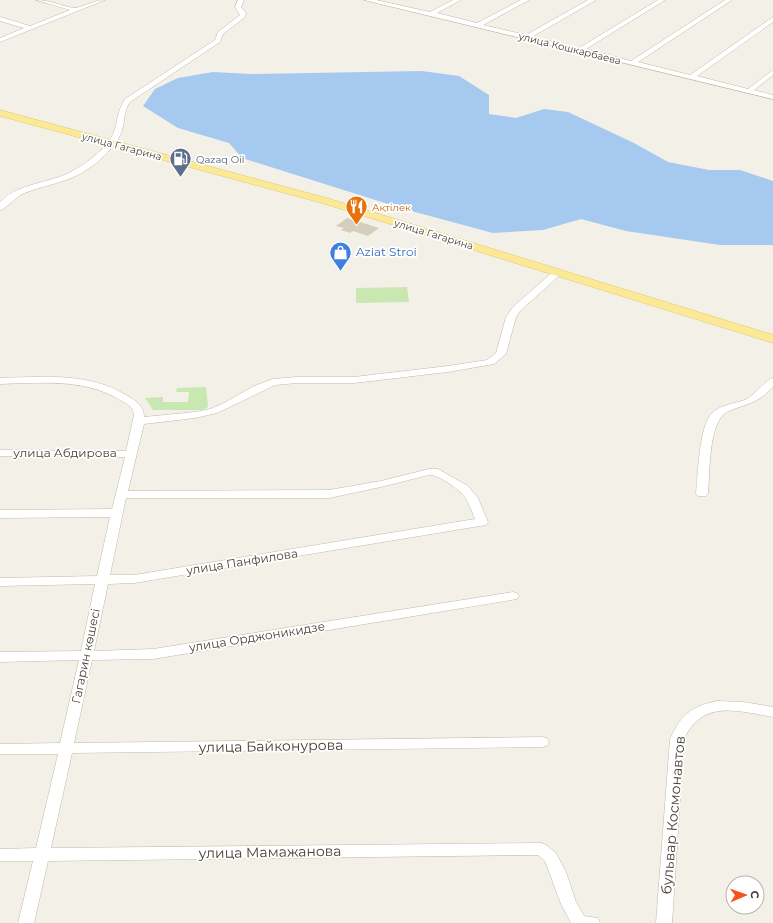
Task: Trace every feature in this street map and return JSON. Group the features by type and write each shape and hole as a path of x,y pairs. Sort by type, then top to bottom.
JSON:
{"main road":[{"name":"улица Гагарина","path":"0,113 326,201 773,339"}],"street":[{"path":"39,0 76,10"},
{"path":"0,40 102,0"},
{"path":"0,207 6,200 22,190 42,186 73,174 112,143 117,134 125,104 138,92 165,77 218,41 220,33 243,16 243,13 238,7 241,0"},
{"name":"улица Кошкарбаева","path":"367,0 384,1 431,14 773,97"},
{"path":"431,14 458,0"},
{"path":"478,25 526,0"},
{"path":"527,37 593,0"},
{"path":"580,50 662,0"},
{"path":"632,63 729,0"},
{"path":"0,19 29,28"},
{"path":"691,77 773,19"},
{"path":"748,92 773,72"},
{"path":"0,381 74,381 110,390 122,396 137,407 139,421 168,419 213,411 273,382 297,380 354,380 448,370 490,362 502,354 508,321 516,309 558,272"},
{"path":"702,494 708,432 716,415 724,410 750,401 763,392 773,381"},
{"name":"Гагарин көшесі","path":"26,923 66,749 130,454 139,421"},
{"name":"улица Абдирова","path":"0,453 130,454"},
{"name":"улица Панфилова","path":"0,582 102,581 134,579 482,522 472,498 464,488 438,472 429,472 381,484 329,494 121,494"},
{"path":"0,514 117,513"},
{"name":"улица Орджоникидзе","path":"0,657 153,654 513,596"},
{"name":"бульвар Космонавтов","path":"664,923 677,739 681,727 694,712 722,705 773,712"},
{"name":"улица Байконурова","path":"0,750 542,742"},
{"name":"улица Мамажанова","path":"0,855 541,849 551,857 569,904 583,923"}],"green space":[{"path":"407,287 409,302 356,303 356,288"},
{"path":"206,387 208,407 202,410 153,410 145,398 163,397 163,402 188,402 189,392 176,392 177,388"}],"water":[{"path":"422,71 459,76 489,95 489,114 516,118 544,109 568,112 634,143 668,162 709,170 740,170 773,181 773,245 720,245 626,231 581,219 543,230 493,233 404,209 242,158 229,143 178,128 143,106 155,89 178,78 213,72 251,74"}],"building":[{"name":"Ақтілек","path":"347,218 379,228 368,236 353,231 350,233 341,230 344,228 336,226"}],"place":[{"name":"Qazaq Oil","path":"181,178"},
{"name":"Ақтілек","path":"357,226"},
{"name":"Aziat Stroi","path":"340,272"}]}
